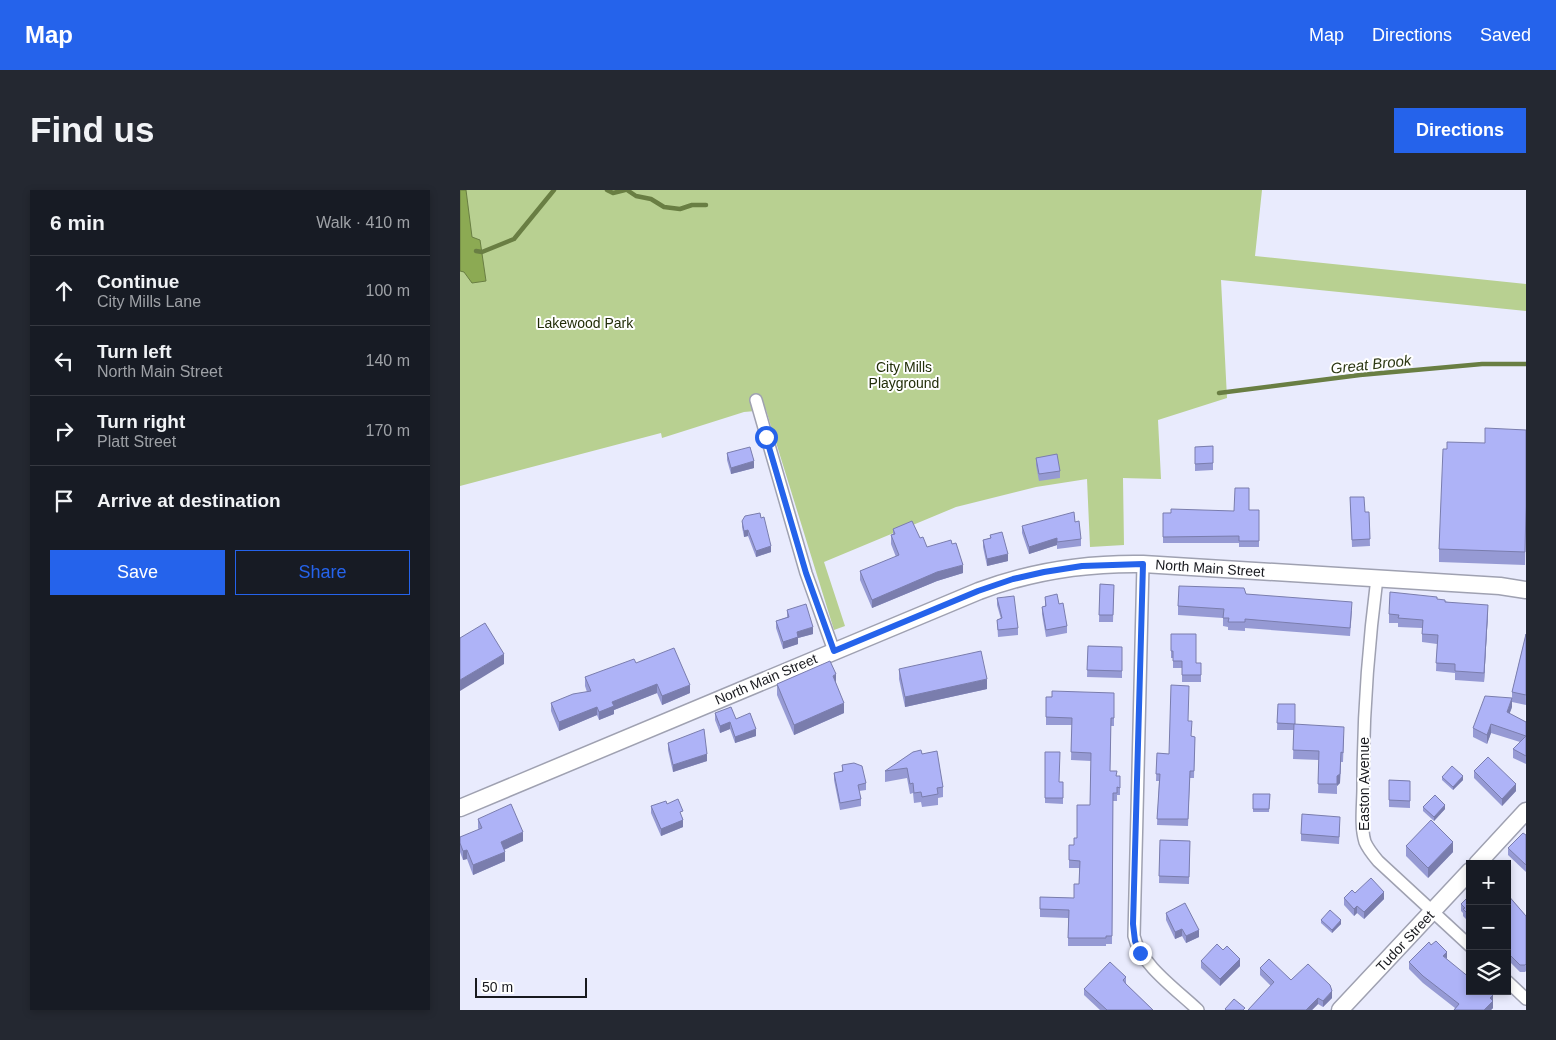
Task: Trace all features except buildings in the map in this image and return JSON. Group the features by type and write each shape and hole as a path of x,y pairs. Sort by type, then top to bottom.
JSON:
{"main road":[{"name":"North Main Street","path":"460,808 978,591 1013,579 1044,572 1082,566 1143,564 1500,586 1526,590"},
{"path":"1481,860 1526,811"},
{"name":"Tudor Street","path":"1340,1010 1466,875"}],"street":[{"path":"756,400 806,573 834,651"},
{"path":"1143,564 1134,936 1136,945 1143,957 1198,1010"},
{"name":"Easton Avenue","path":"1377,578 1371,624 1364,740 1364,835 1367,846 1373,855 1466,942"},
{"path":"1511,985 1526,999"}],"green space":[{"path":"460,190 1262,190 1255,256 1526,284 1526,311 1221,280 1227,398 1158,420 1161,479 1123,478 1124,545 1090,547 1087,479 1036,487 956,507 824,562 845,626 834,630 766,410 744,412 662,438 661,433 460,486"}],"shaded area":[{"path":"460,190 466,190 472,237 480,240 486,281 472,283 464,272 460,271"}],"waterway":[{"path":"476,251 482,252 514,239 554,190"},
{"path":"607,190 613,193 625,190"},
{"path":"627,190 636,196 651,199 664,207 680,209 692,205 706,205"},
{"name":"Great Brook","path":"1219,393 1360,375 1482,364 1526,364"}],"route":[{"path":"766,437 806,573 826,634 834,651 978,591 1013,579 1082,566 1121,563 1143,564 1133,924 1135,941 1140,953"}],"park label":[{"name":"Lakewood Park","path":"585,323"},
{"name":"City Mills Playground","path":"904,376"}]}
